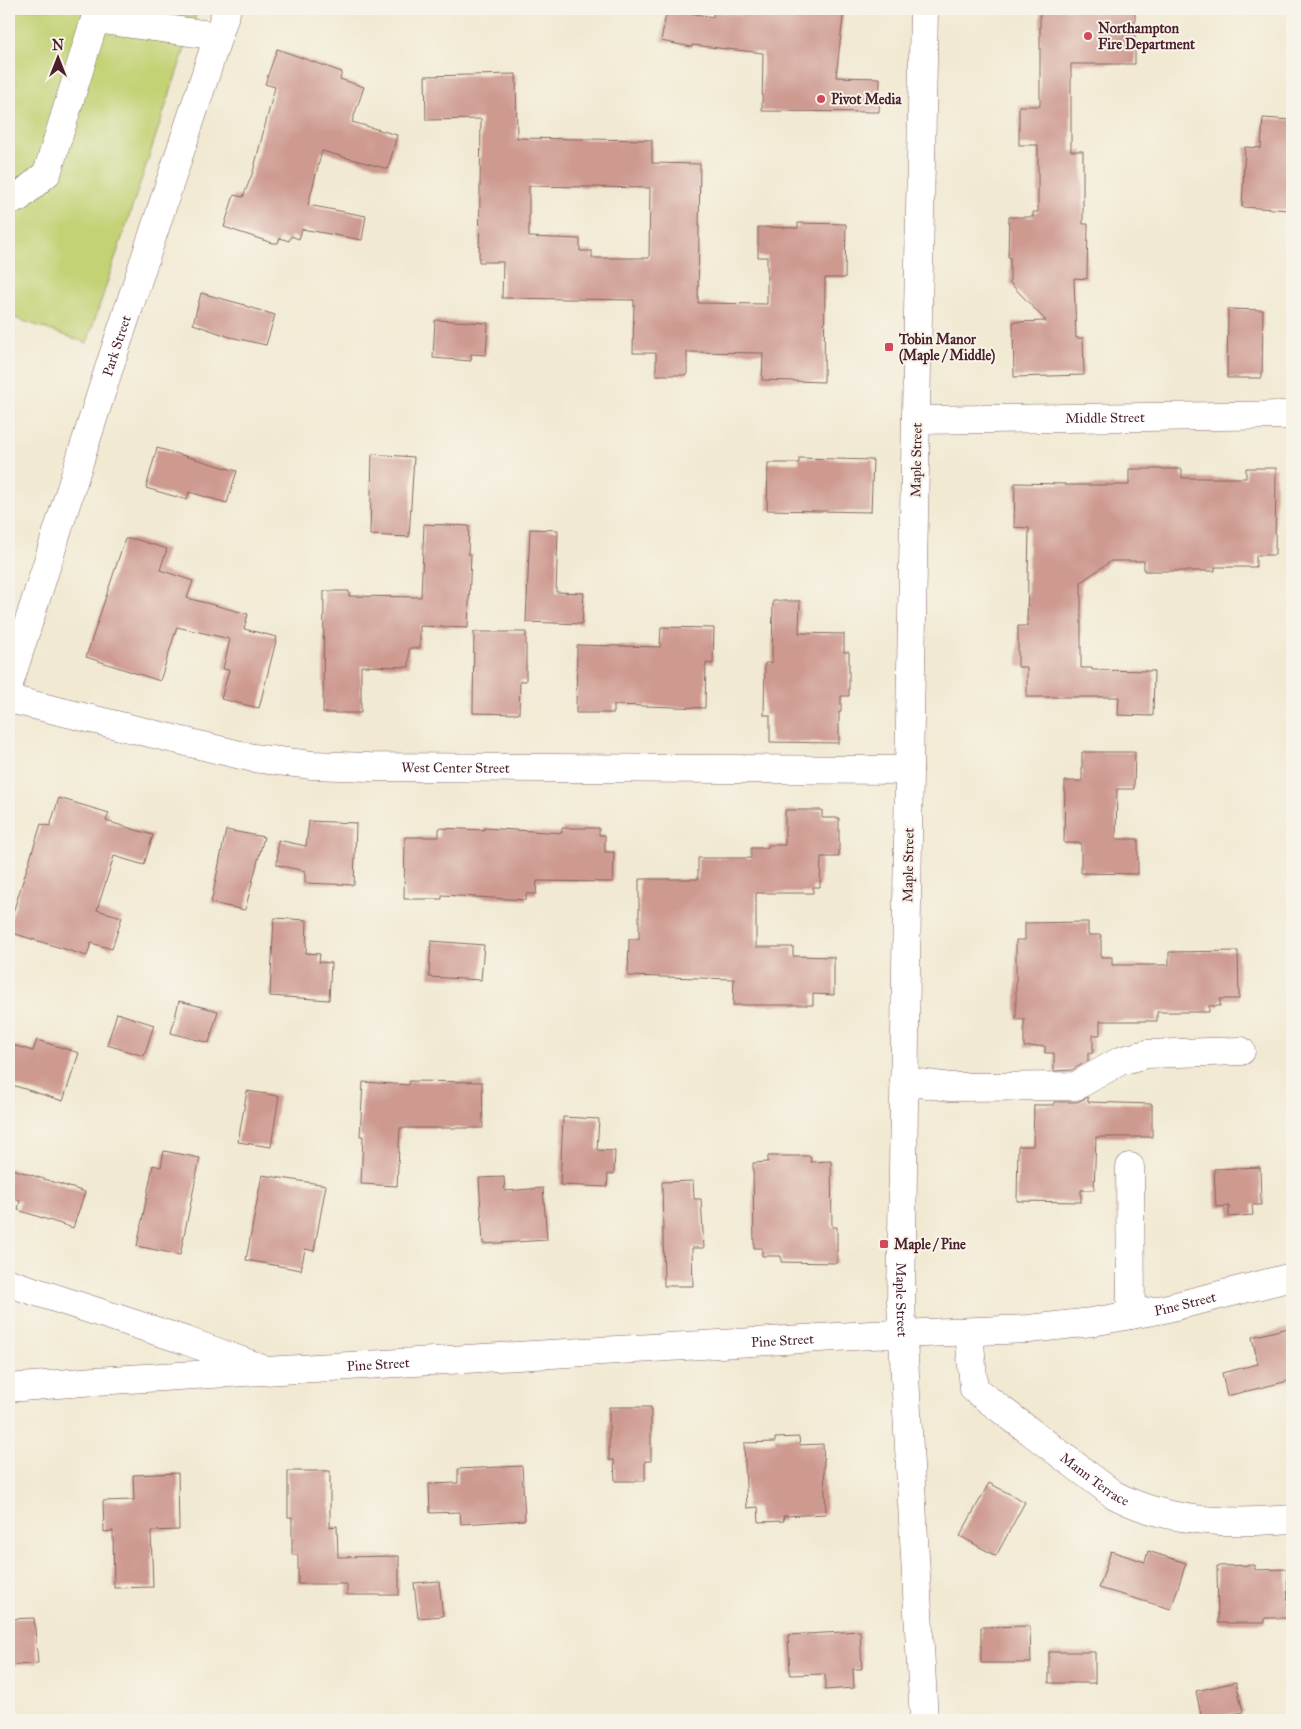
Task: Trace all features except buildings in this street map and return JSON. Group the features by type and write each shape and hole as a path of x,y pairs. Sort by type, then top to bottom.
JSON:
{"street":[{"name":"Park Street","path":"9,684 107,375 227,9"},
{"name":"Maple Street","path":"924,9 909,770 902,1334 924,1720"},
{"path":"9,200 18,198 47,173 95,14 218,36"},
{"name":"Middle Street","path":"917,420 1292,416"},
{"name":"West Center Street","path":"9,699 253,758 312,765 909,770"},
{"path":"904,1081 950,1087 1076,1086 1120,1061 1146,1054 1242,1051"},
{"path":"1130,1166 1130,1315"},
{"name":"Pine Street","path":"9,1388 95,1381 861,1335 1029,1329 1092,1322 1164,1309 1292,1277"},
{"name":"Pine Street","path":"9,1283 187,1341 268,1371"},
{"name":"Mann Terrace","path":"970,1332 974,1389 1113,1494 1132,1504 1167,1515 1185,1518 1237,1522 1292,1519"}],"green space":[{"path":"9,9 198,9 87,343 9,316"}],"place":[{"name":"Northampton Fire Department","path":"1088,36"},
{"name":"Pivot Media","path":"821,99"},
{"name":"Tobin Manor (Maple / Middle)","path":"889,347"},
{"name":"Maple / Pine","path":"884,1244"}]}
